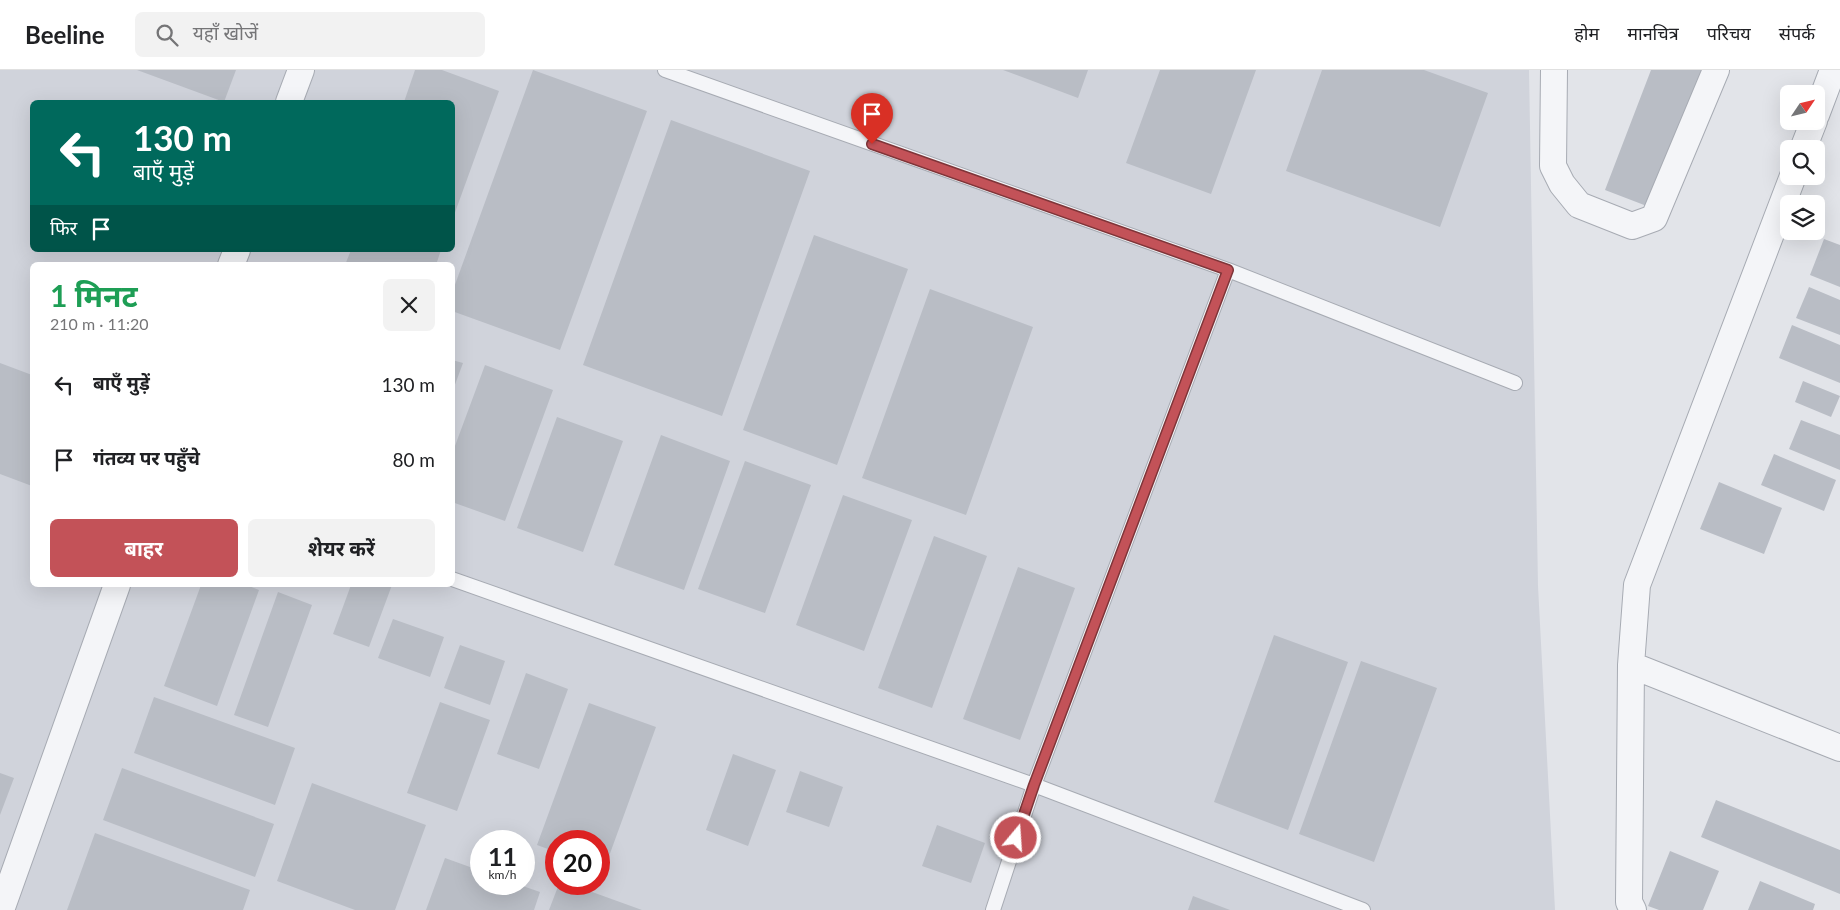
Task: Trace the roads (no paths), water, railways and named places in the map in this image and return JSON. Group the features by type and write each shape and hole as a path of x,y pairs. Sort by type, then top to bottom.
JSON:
{"street":[{"path":"290,100 301,70"},
{"path":"1554,70 1553,166 1562,184 1579,205 1632,226 1654,218 1716,70"},
{"path":"1825,91 1833,70"},
{"path":"1633,910 1629,902 1631,666 1637,585 1790,185"},
{"path":"2,910 116,587"},
{"path":"1631,666 1837,739"}],"lane":[{"path":"665,70 1228,270 1514,383"},
{"path":"993,910 1034,785 1228,270"},
{"path":"455,580 1034,785 1363,910"}]}
